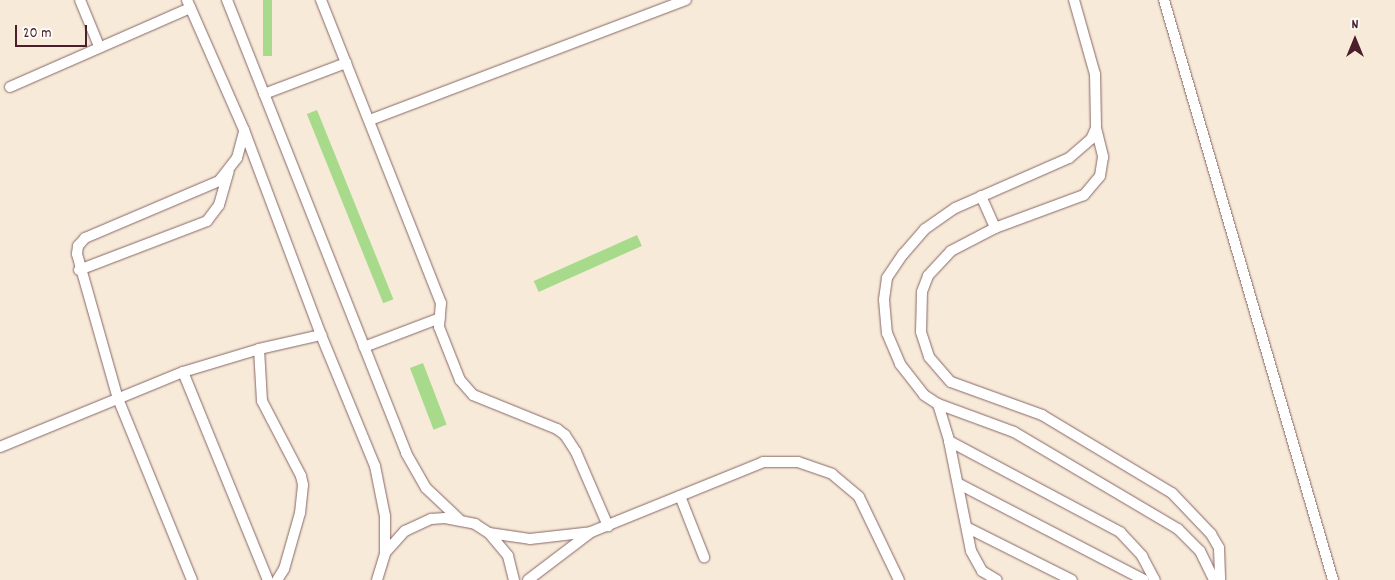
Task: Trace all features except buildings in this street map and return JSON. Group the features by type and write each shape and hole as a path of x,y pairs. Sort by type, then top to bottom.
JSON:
{"lane":[{"path":"80,0 99,46"},
{"path":"227,0 414,469 436,499 459,519 489,533 530,538 590,532 763,462 798,462 832,474 859,497 899,580"},
{"path":"321,0 441,303 440,332 463,387 473,395 565,435 576,452 608,526"},
{"path":"370,120 686,0"},
{"path":"1074,0 1095,74 1096,128 1103,167 1090,190 995,228 951,251 928,276 919,309 921,332 929,357 952,382 1042,415 1172,493 1211,534 1219,548 1220,580"},
{"path":"1164,0 1333,580"},
{"path":"10,87 188,4 244,130 321,335 375,466 385,516 385,553 377,580"},
{"path":"264,94 346,63"},
{"path":"1096,128 1086,145 1069,158 955,208 925,229 903,254 887,278 884,316 892,349 910,381 938,404 1014,432 1178,529 1200,551 1214,580"},
{"path":"80,270 207,221 219,205 229,170 242,144 244,130"},
{"path":"192,580 118,399 80,270 78,246 85,238 210,187 229,170"},
{"path":"981,196 995,228"},
{"path":"364,347 440,318"},
{"path":"0,447 183,372 259,349 321,335"},
{"path":"259,349 262,401 301,476 303,485 300,513 284,569 276,580"},
{"path":"183,372 268,580"},
{"path":"938,404 949,441 976,563 982,571 997,580"},
{"path":"949,441 1120,532 1142,556 1155,580"},
{"path":"959,484 1144,580"},
{"path":"680,496 704,557"},
{"path":"385,553 405,531 417,524 431,519 459,519"},
{"path":"968,528 1072,580"},
{"path":"528,580 590,532"},
{"path":"489,533 508,556 514,580"}],"green space":[{"path":"263,0 272,0 272,56 263,56"},
{"path":"317,110 393,299 383,303 307,114"},
{"path":"637,235 642,246 539,292 534,281"},
{"path":"423,363 447,425 434,430 410,368"}]}
